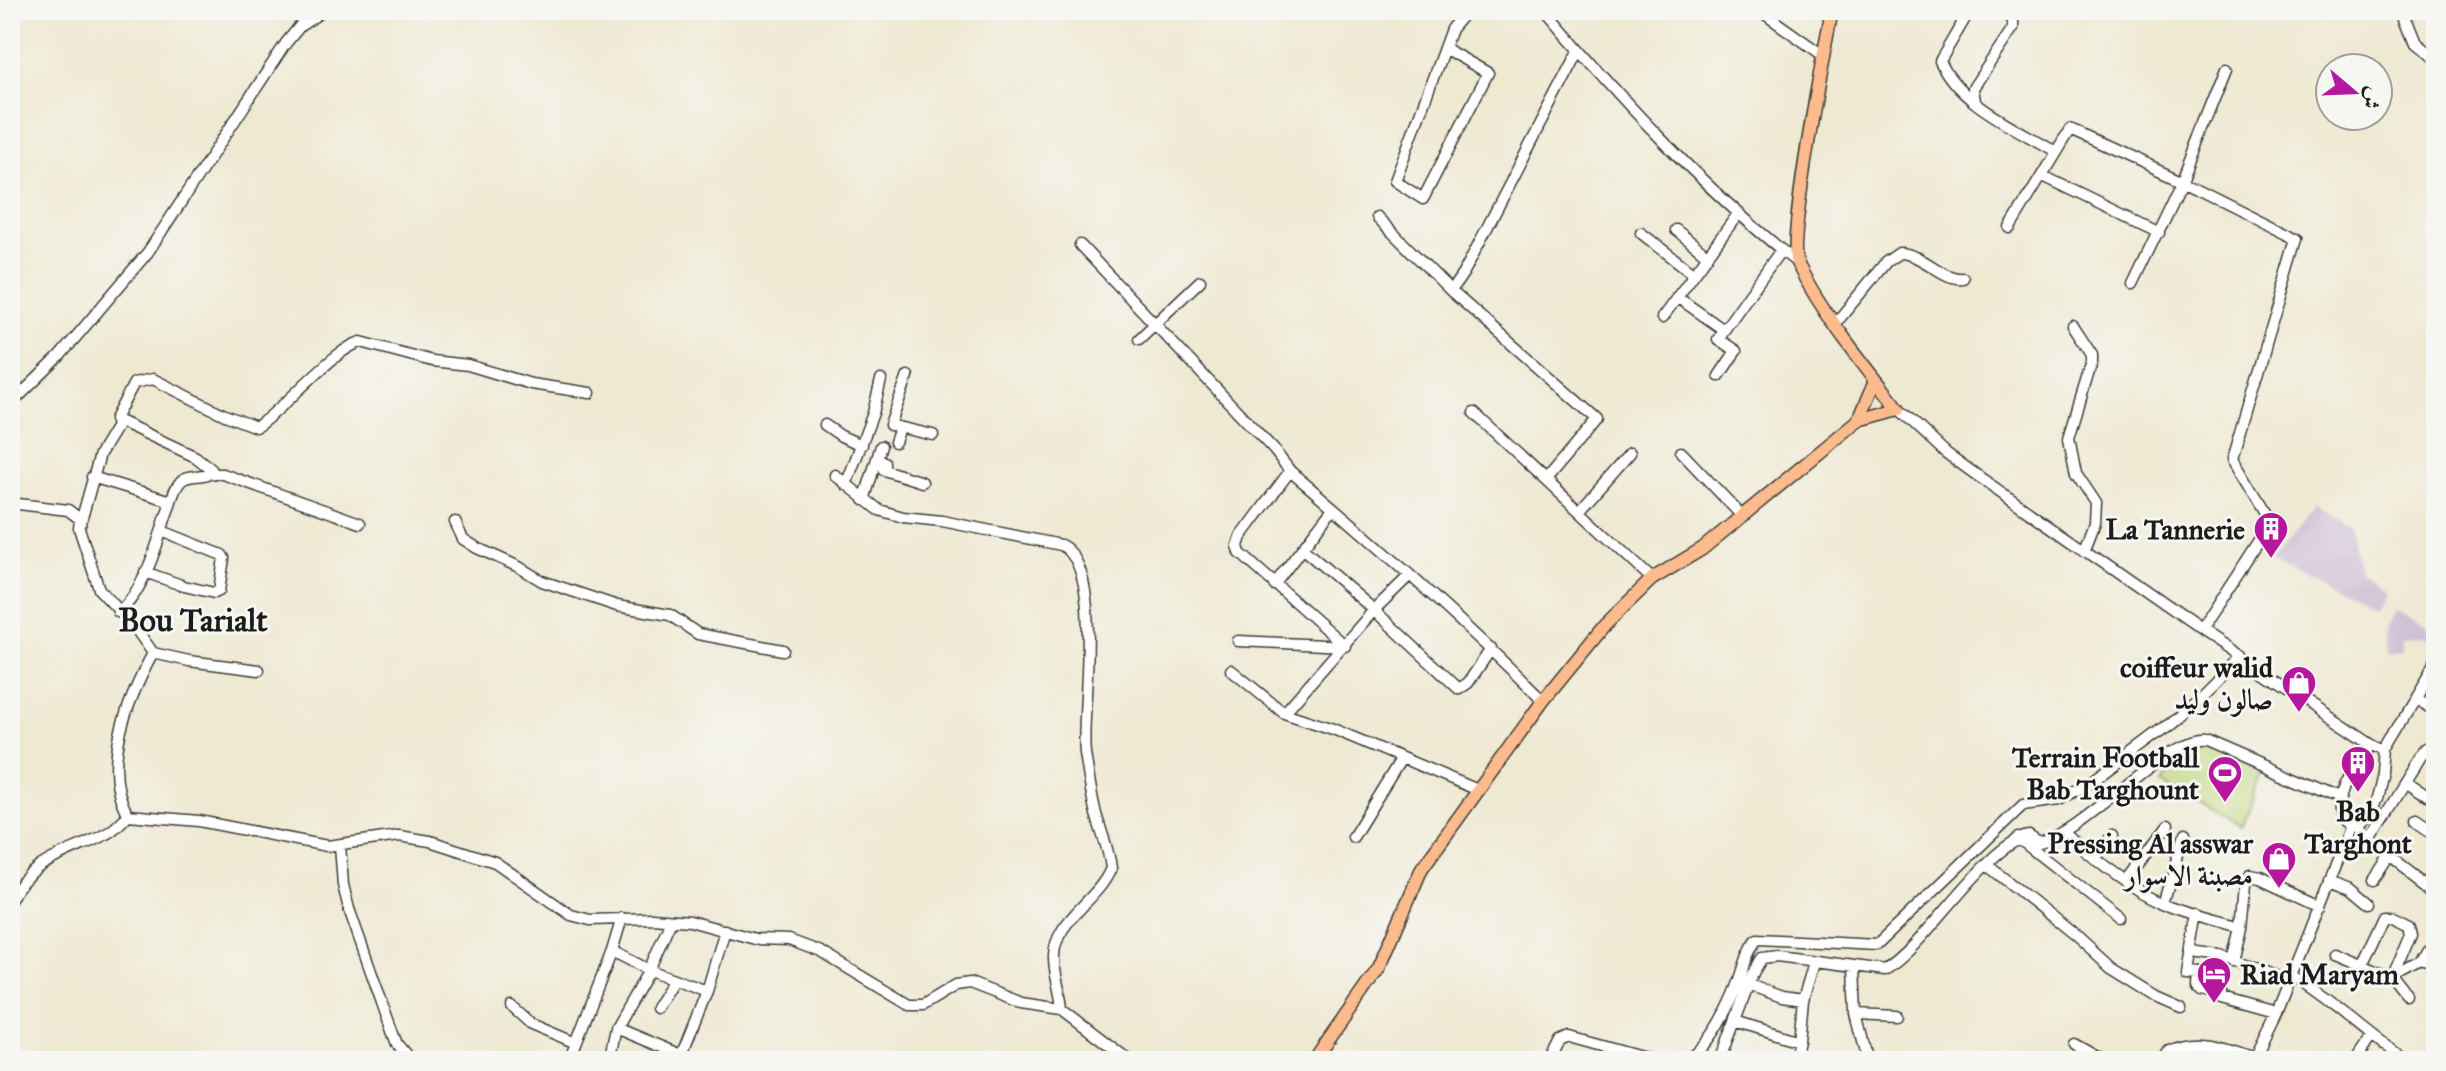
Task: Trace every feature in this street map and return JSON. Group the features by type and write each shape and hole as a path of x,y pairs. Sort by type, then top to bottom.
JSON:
{"main road":[{"path":"1314,1061 1379,968 1417,876 1543,701 1605,625 1652,579 1702,549 1859,420 1899,409 1835,324 1795,261 1797,216 1832,10"},
{"path":"1859,420 1876,380"}],"street":[{"path":"10,405 59,357 148,252 286,43 300,26 324,10"},
{"path":"1444,48 1488,73 1423,199 1395,181 1444,48 1451,29 1467,10"},
{"path":"1759,10 1770,14 1824,56"},
{"path":"1970,10 1940,61 1944,71 1976,103 2056,152"},
{"path":"1976,103 1972,97 1973,88 2013,28 2013,20 2001,10"},
{"path":"2402,10 2415,42 2436,59"},
{"path":"1543,11 1649,129 1738,214 1795,261"},
{"path":"1451,291 1464,272 1579,51"},
{"path":"2133,283 2182,181 2227,68"},
{"path":"2010,228 2070,129 2298,238 2232,460 2270,523 2200,631"},
{"path":"2043,176 2159,232"},
{"path":"1662,318 1738,214"},
{"path":"1377,217 1451,291 1597,419 1546,480"},
{"path":"1676,230 1707,255"},
{"path":"1641,233 1694,274"},
{"path":"1080,245 1274,450 1290,471 1410,575 1543,701"},
{"path":"1719,376 1736,351 1718,339 1781,250"},
{"path":"1835,324 1886,262 1899,253 1917,256 1955,279 1963,278"},
{"path":"1139,339 1200,281"},
{"path":"1677,297 1724,330"},
{"path":"2073,326 2092,355 2069,437 2076,473 2096,503 2095,523 2084,551"},
{"path":"79,528 92,477 107,439 117,426 115,419 134,383 153,379 256,427 333,359 352,344 361,342 432,361 468,365 531,384 590,393"},
{"path":"908,376 890,425 933,435"},
{"path":"846,485 862,445 881,380"},
{"path":"1899,409 1946,453 2084,551 2372,745 2385,749"},
{"path":"1474,413 1652,579"},
{"path":"115,419 204,462 213,472 181,481 145,572 132,599 118,612"},
{"path":"825,425 862,445"},
{"path":"895,442 900,428"},
{"path":"864,500 881,446"},
{"path":"1681,452 1743,517"},
{"path":"1580,510 1630,453"},
{"path":"878,460 884,462 884,470 922,482"},
{"path":"1290,471 1241,537 1238,546 1240,553 1345,646"},
{"path":"209,473 223,474 360,523"},
{"path":"835,475 879,510 1061,545 1078,560 1083,576 1089,643 1085,749 1096,813 1111,868 1056,946 1054,960 1062,1009"},
{"path":"92,477 171,501"},
{"path":"10,503 68,510 80,519 79,528 94,580 153,653 259,670"},
{"path":"1274,585 1333,508"},
{"path":"455,522 463,539 542,581 617,606 670,615 698,634 783,650"},
{"path":"145,572 184,586 214,593 219,591 222,555 162,531"},
{"path":"1303,549 1459,689 1468,683 1491,649"},
{"path":"1284,713 1374,610 1410,575"},
{"path":"1238,641 1345,646"},
{"path":"128,815 118,781 120,730 138,679 153,653"},
{"path":"1686,1061 1703,1046 1724,1013 1736,989 1747,952 1757,939 1877,945 2023,805 2059,800 2091,782 2170,722 2240,656"},
{"path":"2160,1061 2167,1050 2197,1043 2211,1044 2254,1059 2276,1014 2354,826 2367,819 2376,801 2385,749 2436,664"},
{"path":"1231,670 1284,713 1333,729 1478,790"},
{"path":"2416,700 2436,712"},
{"path":"1720,1061 1759,961 1765,956 1881,971 1897,962 1987,865 2018,838 2029,836 2039,843 2065,833 2122,787 2195,738 2342,791"},
{"path":"2372,745 2352,770 2342,791 2341,818 2436,891"},
{"path":"2370,840 2426,752 2436,748"},
{"path":"1353,837 1401,759"},
{"path":"2405,783 2436,804"},
{"path":"10,901 25,877 43,863 106,835 128,815 199,821 296,842 340,845 399,836 430,841 495,862 571,915 590,920 690,921 755,939 774,938 803,944 909,1005 923,1005 956,985 970,983 1021,1003 1062,1009 1130,1061"},
{"path":"2417,821 2436,834"},
{"path":"2127,881 2165,830"},
{"path":"2065,833 2127,881 2165,903 2242,927"},
{"path":"2096,857 2112,836"},
{"path":"2018,838 2121,919"},
{"path":"2165,903 2183,840"},
{"path":"340,845 343,885 349,909 397,1044 411,1061"},
{"path":"2375,880 2391,856"},
{"path":"1987,865 2111,968 2181,1007"},
{"path":"2234,962 2242,927 2246,883 2252,875 2320,906"},
{"path":"2329,880 2351,888 2369,903"},
{"path":"2198,913 2188,972 2199,973 2198,985 2202,990 2222,994 2222,999 2276,1014"},
{"path":"2362,965 2385,916 2397,917 2411,926 2411,933 2392,978"},
{"path":"569,1061 622,918"},
{"path":"609,1061 616,1028 649,970 671,920"},
{"path":"616,1028 680,1058 707,991 725,930"},
{"path":"2392,978 2419,963 2436,934"},
{"path":"612,951 649,970 707,991"},
{"path":"2193,953 2222,957 2290,978 2319,992 2401,1060"},
{"path":"2335,954 2392,978 2409,1000"},
{"path":"1794,1061 1803,1000 1814,962"},
{"path":"2419,963 2436,968"},
{"path":"1854,967 1856,1014 1868,1061"},
{"path":"656,1008 674,979"},
{"path":"1749,985 1782,997 1803,1000"},
{"path":"512,1007 531,1024 576,1043"},
{"path":"1856,1014 1897,1016"},
{"path":"1735,1021 1799,1041"},
{"path":"1550,1061 1560,1041 1569,1037 1656,1061"},
{"path":"2355,1061 2371,1037"},
{"path":"2074,1044 2104,1061"}],"shaded area":[{"path":"2313,507 2350,528 2359,573 2382,588 2373,606 2273,558"},
{"path":"2391,605 2435,625 2431,636 2402,634 2402,647 2386,648 2384,619"}],"green space":[{"name":"Terrain Football Bab Targhount","path":"2196,743 2266,772 2240,828 2159,780"}],"place":[{"name":"La Tannerie","path":"2271,560"},
{"name":"coiffeur walid صالون وليد","path":"2299,714"},
{"name":"Bab Targhont","path":"2358,794"},
{"name":"Terrain Football Bab Targhount","path":"2225,804"},
{"name":"Pressing Al asswar مصبنة الاسوار","path":"2279,890"},
{"name":"Riad Maryam","path":"2214,1005"}],"district":[{"name":"Bou Tarialt","path":"193,620"}]}
